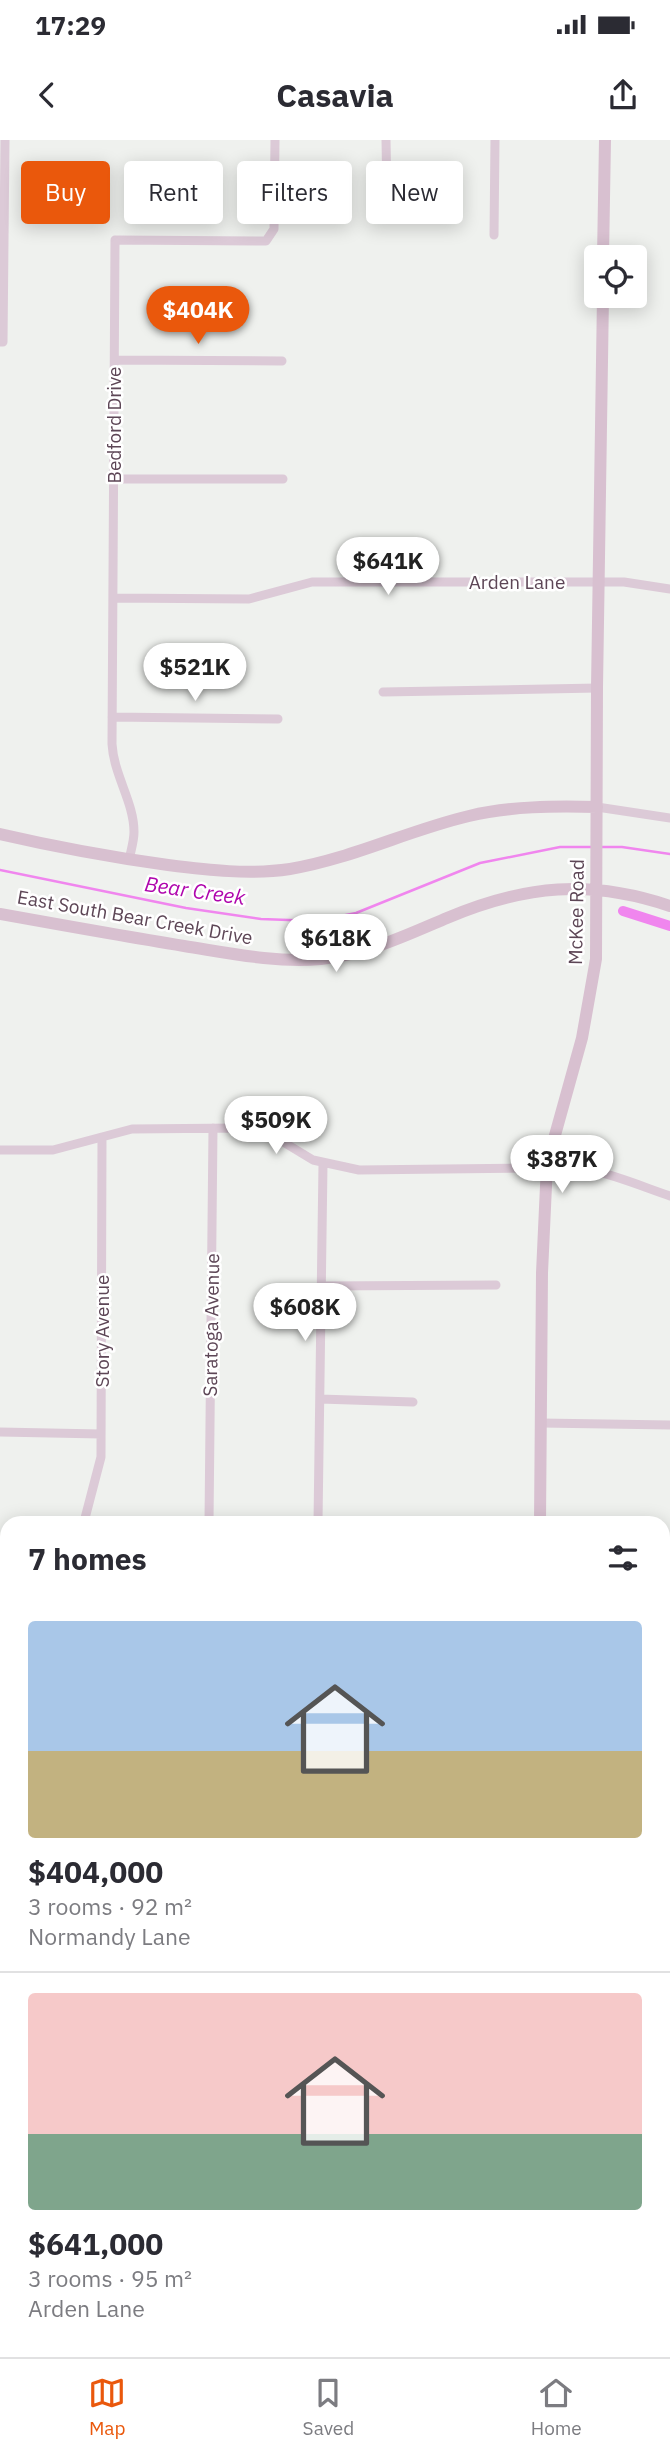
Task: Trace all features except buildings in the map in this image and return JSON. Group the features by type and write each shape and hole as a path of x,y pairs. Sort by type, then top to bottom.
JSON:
{"street":[{"path":"0,342 3,342 5,140"},
{"name":"Bedford Drive","path":"129,860 133,842 133,819 113,761 112,717 115,240 266,241 274,229 275,140"},
{"path":"386,140 386,161"},
{"path":"495,140 495,235"},
{"path":"603,245 605,140"},
{"name":"McKee Road","path":"540,1516 542,1273 547,1164 582,1038 596,959 603,308"},
{"path":"115,360 282,361"},
{"path":"114,479 283,479"},
{"name":"Arden Lane","path":"113,598 249,599 312,582 599,582 639,583 670,589"},
{"path":"383,692 597,688"},
{"path":"112,717 278,719"},
{"path":"0,834 129,860 236,872 270,871 324,862 469,816 546,806 670,818"},
{"name":"East South Bear Creek Drive","path":"0,914 247,956 305,960 355,953 500,899 558,889 597,889 670,906"},
{"name":"Saratoga Avenue","path":"209,1516 213,1128"},
{"path":"0,1150 54,1150 132,1129 248,1129 275,1137 298,1153 323,1164 359,1170 534,1168 547,1164 592,1171 670,1196"},
{"name":"Story Avenue","path":"85,1516 99,1469 101,1434 102,1137"},
{"path":"318,1516 323,1164"},
{"path":"321,1286 496,1285"},
{"path":"320,1399 413,1402"},
{"path":"541,1423 670,1425"},
{"path":"0,1432 101,1434"}],"waterway":[{"name":"Bear Creek","path":"0,870 186,908 261,919 316,921 356,913 480,863 560,847 594,847"},
{"name":"Bear Creek","path":"600,847 622,847 670,854"},
{"path":"623,911 670,926"}]}
